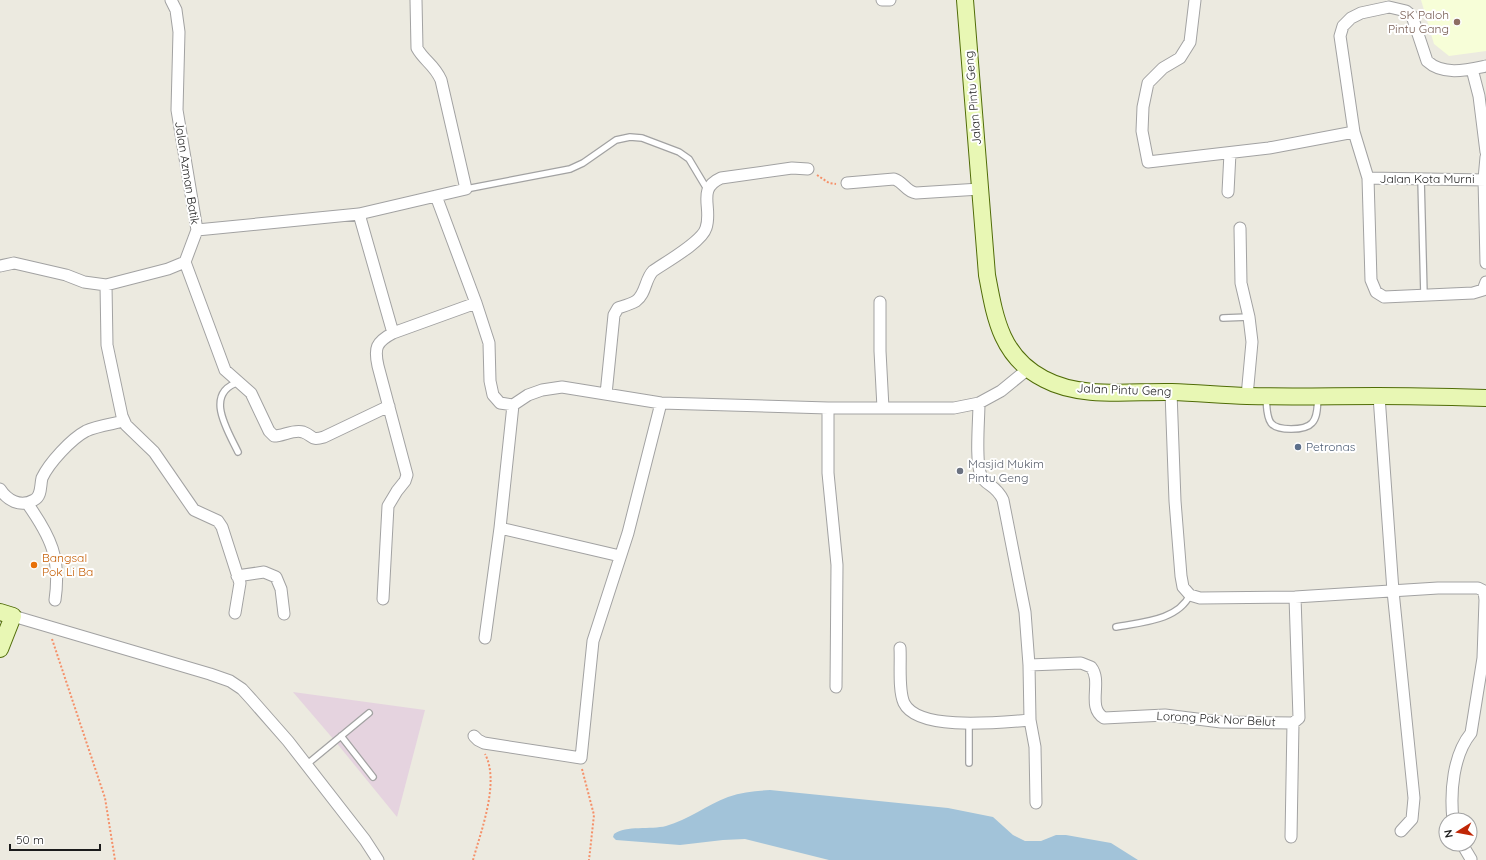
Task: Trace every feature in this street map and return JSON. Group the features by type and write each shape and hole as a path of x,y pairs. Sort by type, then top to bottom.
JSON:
{"main road":[{"name":"Jalan Pintu Geng","path":"965,0 987,275 995,317 1002,338 1014,355 1028,369 1044,379 1066,388 1095,391 1171,392 1247,396 1486,398"},
{"path":"0,649 4,614"}],"street":[{"name":"Jalan Azman Batik","path":"171,0 176,10 179,32 177,110 197,230 185,262"},
{"path":"197,230 358,214 466,189 441,80 433,66 420,54 417,48 416,0"},
{"path":"882,0 890,0"},
{"path":"1196,0 1190,42 1180,58 1163,68 1148,83 1143,107 1142,131 1148,162 1230,153 1314,141 1354,132"},
{"path":"1486,66 1472,69 1443,71 1433,66 1427,61 1412,16 1398,9 1389,7 1351,18 1343,26 1340,36 1354,132 1368,178 1371,280 1376,292 1384,297 1473,293 1483,290 1486,282"},
{"path":"1472,69 1479,96 1486,152"},
{"path":"1228,192 1230,153"},
{"path":"1486,157 1486,263"},
{"path":"606,394 614,316 618,308 636,301 642,294 647,277 653,271 700,237 706,228 708,189 711,182 720,178 792,168 808,169"},
{"name":"Jalan Kota Murni","path":"1368,178 1485,180"},
{"path":"847,183 894,179 900,181 908,190 916,193 980,189"},
{"path":"436,196 476,303 489,343 490,381 494,395 500,403 513,405 528,395 542,390 562,387 661,403 828,408 954,408 979,403 1001,390 1028,369"},
{"path":"358,214 393,333"},
{"path":"1240,228 1241,284 1249,316 1252,342 1247,396"},
{"path":"0,266 14,263 66,275 84,282 106,285 168,269 185,262 225,370 251,393 269,431 274,436 304,432 309,437 317,439 389,406"},
{"path":"106,285 107,345 119,405 124,421 154,452 194,510 218,521 222,527 240,583 235,613"},
{"path":"880,302 880,351 883,408"},
{"path":"383,599 388,506 396,491 405,482 407,476 376,352 381,340 393,333 476,303"},
{"path":"1171,392 1177,540 1183,587 1190,595 1200,598 1296,597 1478,588 1484,591 1484,658 1471,733 1463,742 1457,756 1452,812"},
{"path":"1379,396 1393,592 1414,798 1412,819 1402,831"},
{"path":"476,738 484,743 581,758 593,641 620,556 661,403"},
{"path":"979,403 979,468 985,481 997,488 1003,500 1025,612 1029,665 1030,720 1035,747 1036,803"},
{"path":"485,638 500,528 513,405"},
{"path":"828,408 828,473 837,565 836,687"},
{"path":"0,489 8,499 18,503 27,503 35,500 39,494 43,478 61,451 86,431 124,421"},
{"path":"27,503 49,537 57,569 55,600"},
{"path":"500,528 620,556"},
{"path":"237,576 264,572 276,577 281,589 284,614"},
{"name":"Lorong Pak Nor Belut","path":"1029,665 1081,663 1091,667 1096,677 1095,709 1098,715 1104,718 1165,715 1221,722 1292,723 1299,718 1296,597"},
{"path":"4,614 230,681 242,689 306,764 366,840 378,860"},
{"path":"900,648 902,695 905,704 920,716 969,725 1030,720"},
{"path":"1291,837 1292,723"}],"lane":[{"path":"466,189 570,170 583,163 616,140 630,137 642,138 679,152 688,159 708,189"},
{"path":"1421,179 1424,295"},
{"path":"1223,318 1249,316"},
{"path":"238,452 222,419 220,400 230,384 239,382"},
{"path":"1266,396 1268,417 1274,426 1278,428 1302,428 1309,426 1316,418 1319,396"},
{"path":"1116,627 1176,612 1185,604 1190,595"},
{"path":"306,764 369,713"},
{"path":"969,725 969,763"},
{"path":"341,736 373,777"}],"path":[{"path":"808,169 831,184 847,183"},
{"path":"47,626 104,798 115,860"},
{"path":"473,860 489,801 490,765 476,738"},
{"path":"581,758 581,764 594,815 588,860"}],"shaded area":[{"name":"SK Paloh Pintu Gang","path":"1421,0 1486,0 1486,51 1449,56 1434,44"},
{"path":"293,692 425,710 397,817 335,741"}],"water":[{"path":"770,790 948,808 993,817 1013,835 1025,841 1041,841 1056,835 1066,835 1111,843 1138,860 829,860 745,839 680,845 616,840 613,837 614,834 619,831 666,826 733,795"}],"place":[{"name":"SK Paloh Pintu Gang","path":"1457,22"},
{"name":"Petronas","path":"1298,447"},
{"name":"Masjid Mukim Pintu Geng","path":"960,471"},
{"name":"Bangsal Pok Li Ba","path":"34,565"}]}
